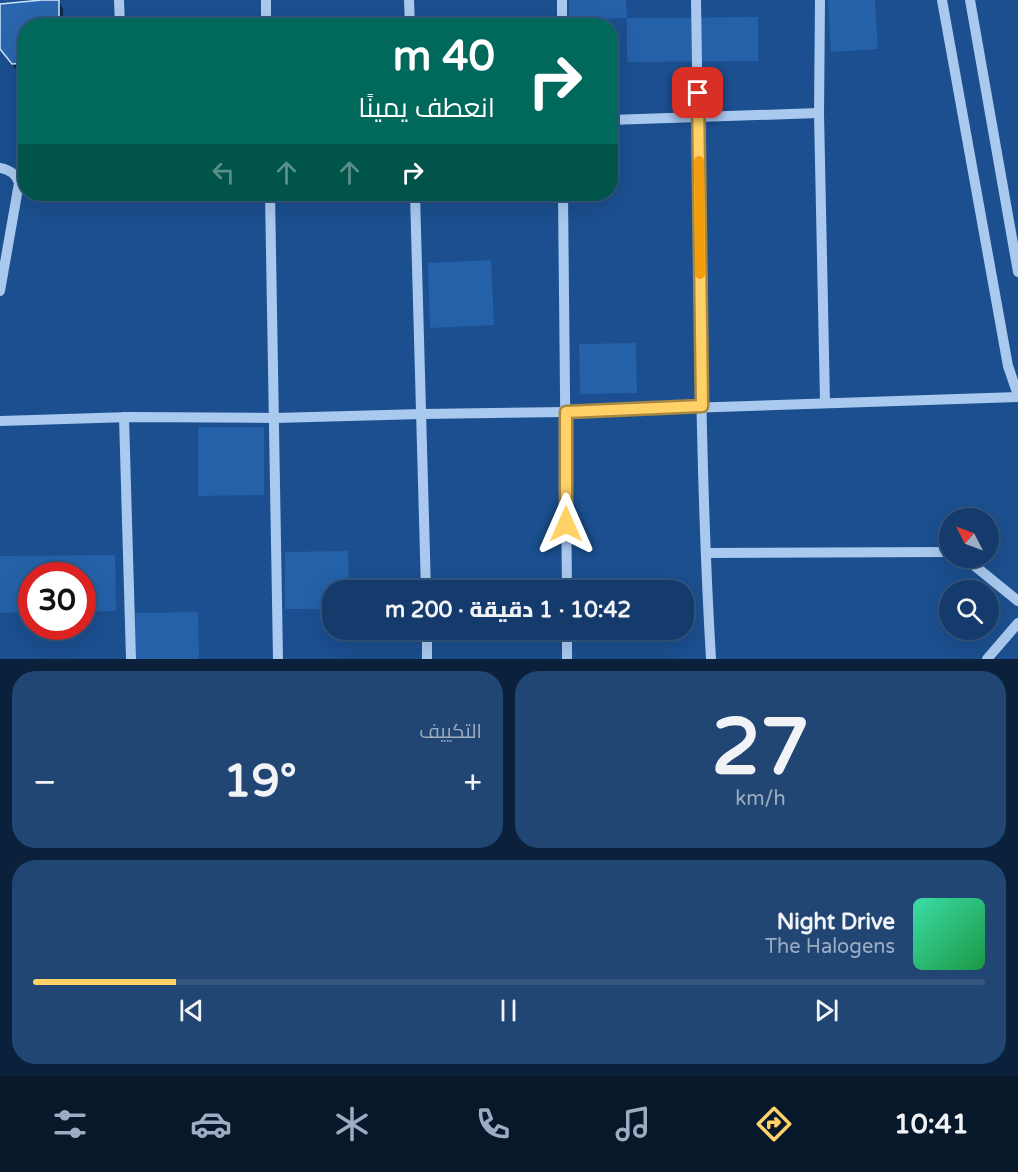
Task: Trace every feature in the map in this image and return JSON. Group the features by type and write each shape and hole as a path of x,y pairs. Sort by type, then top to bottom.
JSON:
{"street":[{"path":"119,0 120,18"},
{"path":"266,0 266,18"},
{"path":"409,0 410,18"},
{"path":"562,0 562,18"},
{"path":"696,0 702,406 711,659"},
{"path":"820,0 819,113 825,402"},
{"path":"0,421 124,417 275,418 566,412 1018,396 1008,366 942,0"},
{"path":"970,0 1018,272"},
{"path":"618,120 819,113"},
{"path":"0,168 12,172 18,180"},
{"path":"0,291 18,189"},
{"path":"270,201 278,659"},
{"path":"415,201 426,580"},
{"path":"563,201 567,580"},
{"path":"124,417 130,659"},
{"path":"706,553 939,552"},
{"path":"977,568 1018,601"},
{"path":"987,659 1018,623"},
{"path":"427,640 427,659"},
{"path":"567,640 567,659"}],"shaded area":[{"path":"569,0 626,0 627,18 569,18"},
{"path":"828,0 875,0 878,49 831,52"},
{"path":"758,17 758,61 627,62 627,18"},
{"path":"491,260 494,325 430,328 428,263"},
{"path":"636,343 637,393 580,394 579,344"},
{"path":"198,427 264,427 264,495 198,496"},
{"path":"348,551 349,580 322,580 322,609 285,609 285,552"},
{"path":"115,555 116,611 96,612 96,562 18,562 18,612 0,613 0,556"},
{"path":"198,612 199,659 136,659 135,613"}],"building":[{"path":"59,0 59,18 18,18 18,64 12,64 0,49 0,4"}],"slow traffic":[{"path":"699,161 700,274"}],"route":[{"path":"566,524 566,412 702,406 698,93"}]}
